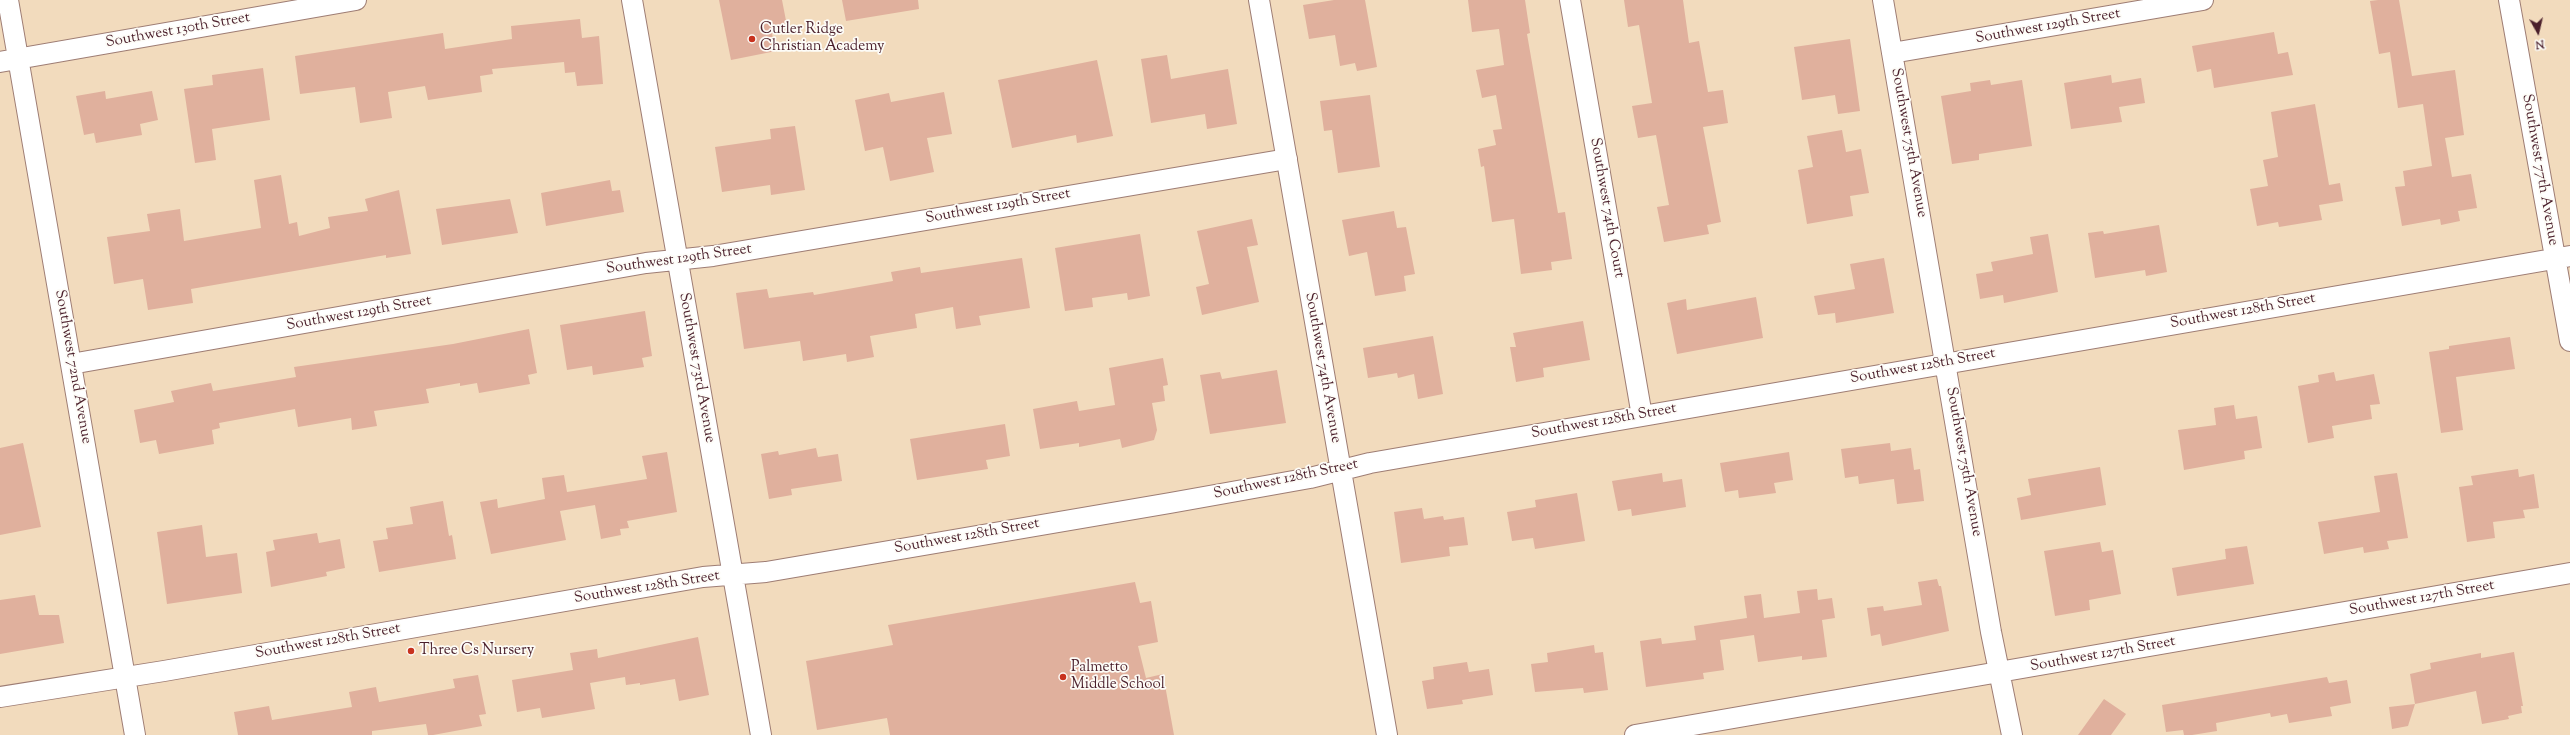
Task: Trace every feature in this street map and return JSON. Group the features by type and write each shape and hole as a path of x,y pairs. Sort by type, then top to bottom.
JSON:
{"street":[{"name":"Southwest 72nd Avenue","path":"8,0 9,61 71,364 135,735"},
{"name":"Southwest 130th Street","path":"9,61 356,0"},
{"name":"Southwest 73rd Avenue","path":"632,0 760,735"},
{"name":"Southwest 74th Avenue","path":"1259,0 1387,735"},
{"name":"Southwest 74th Court","path":"1570,0 1642,416"},
{"name":"Southwest 75th Avenue","path":"1883,0 2012,735"},
{"name":"Southwest 129th Street","path":"1892,53 2203,0"},
{"name":"Southwest 77th Avenue","path":"2509,0 2563,257 2570,341"},
{"name":"Southwest 129th Street","path":"71,364 646,263 713,256 1287,159"},
{"name":"Southwest 128th Street","path":"0,697 124,677 695,578 788,568 1310,478 1370,463 2563,257"},
{"name":"Southwest 127th Street","path":"1635,735 2000,673 2570,573"}],"building":[{"path":"719,0 782,0 788,31 772,34 776,51 731,60"},
{"path":"842,0 918,0 919,9 846,21"},
{"path":"1334,0 1365,0 1377,67 1357,71 1355,63 1340,66 1335,35 1309,39 1303,5"},
{"path":"1468,0 1525,0 1530,33 1527,34 1558,213 1565,212 1572,259 1551,262 1552,270 1521,274 1514,219 1492,222 1484,166 1481,167 1478,149 1496,145 1493,130 1502,129 1496,95 1482,98 1476,70 1504,65 1499,29 1472,32"},
{"path":"1624,0 1683,0 1689,43 1699,41 1708,92 1723,90 1728,123 1703,127 1721,222 1707,225 1709,234 1664,242 1657,207 1669,205 1656,135 1638,138 1632,106 1652,103 1639,25 1628,27"},
{"path":"2399,0 2412,76 2455,70 2464,135 2445,138 2452,177 2471,174 2477,208 2458,211 2460,221 2441,225 2440,219 2402,226 2395,187 2405,186 2403,171 2432,166 2423,104 2398,108 2390,52 2379,54 2370,1"},
{"path":"580,19 582,38 599,36 603,84 577,86 575,72 565,73 564,62 492,69 493,74 480,76 482,92 428,100 425,86 388,92 392,118 360,123 355,87 300,94 295,56 443,33 445,49 512,39 511,26"},
{"path":"2274,32 2278,54 2288,52 2293,75 2214,88 2211,69 2197,72 2192,46"},
{"path":"1850,39 1860,111 1838,114 1835,95 1802,100 1794,47"},
{"path":"1167,55 1171,79 1228,69 1237,124 1207,129 1205,114 1151,123 1141,59"},
{"path":"1097,60 1113,136 1077,143 1076,135 1012,148 998,80"},
{"path":"263,68 270,120 212,129 216,160 195,163 184,89 213,85 212,75"},
{"path":"2111,75 2112,83 2141,78 2145,103 2119,107 2122,122 2071,129 2064,83"},
{"path":"1990,80 1991,85 2022,80 2032,146 1979,154 1979,160 1952,164 1941,96 1971,91 1970,83"},
{"path":"105,91 106,99 152,91 158,120 140,124 142,135 96,143 94,133 84,135 76,96"},
{"path":"944,92 952,134 927,138 934,172 890,181 883,147 865,151 855,100 889,93 891,102"},
{"path":"1370,95 1380,167 1338,173 1332,130 1324,131 1320,101"},
{"path":"2315,104 2329,185 2340,183 2343,201 2319,205 2322,220 2279,227 2278,222 2257,226 2250,189 2268,186 2263,160 2278,157 2271,112"},
{"path":"795,126 805,190 771,195 770,185 722,192 715,147 771,139 770,129"},
{"path":"1842,130 1846,152 1861,149 1869,193 1850,196 1853,216 1807,224 1798,170 1813,167 1807,136"},
{"path":"281,175 289,224 297,222 299,236 330,228 328,217 368,211 365,199 399,190 411,254 386,258 386,255 191,289 193,303 148,310 143,279 114,284 107,237 150,231 147,214 180,209 184,241 261,228 254,180"},
{"path":"610,180 612,191 620,190 624,212 546,226 541,193"},
{"path":"510,199 518,233 442,245 436,209"},
{"path":"1394,211 1397,228 1406,227 1415,274 1404,276 1406,291 1375,296 1367,252 1349,256 1342,220"},
{"path":"1252,219 1258,245 1247,247 1259,302 1202,315 1196,287 1209,284 1197,231"},
{"path":"2159,225 2167,272 2146,276 2145,270 2095,278 2088,233 2103,231 2104,234"},
{"path":"1140,234 1150,296 1128,300 1127,293 1092,298 1093,307 1065,311 1055,248"},
{"path":"2048,234 2058,292 2004,303 2003,295 1980,299 1976,274 1993,271 1991,262 2033,254 2030,237"},
{"path":"1022,258 1030,308 979,316 981,325 956,329 953,307 915,314 917,328 870,336 874,357 847,362 846,354 803,361 800,341 744,349 736,293 767,289 769,298 813,292 814,295 893,281 891,272 920,267 921,273"},
{"path":"1884,258 1894,313 1836,323 1835,313 1818,315 1814,296 1855,289 1850,264"},
{"path":"1756,297 1763,338 1677,354 1667,303 1686,299 1687,310"},
{"path":"645,311 652,356 642,358 644,367 593,375 592,366 567,370 560,325"},
{"path":"1583,321 1590,360 1543,368 1544,377 1516,382 1510,347 1516,347 1513,333"},
{"path":"529,329 537,373 528,375 530,384 479,393 477,383 460,386 460,383 426,389 429,403 374,411 377,426 352,430 351,418 298,427 295,409 219,423 220,428 212,430 214,444 159,454 156,440 140,443 134,410 174,402 171,391 211,383 213,391 296,377 294,367 453,344"},
{"path":"1433,336 1443,394 1418,399 1414,374 1398,378 1397,373 1368,378 1363,348"},
{"path":"2510,337 2515,369 2456,377 2463,430 2441,433 2429,352 2449,349 2449,346"},
{"path":"1163,358 1168,385 1163,386 1165,401 1152,403 1157,430 1154,440 1122,448 1120,439 1079,447 1079,443 1040,449 1033,409 1077,401 1079,411 1115,405 1109,368"},
{"path":"1277,370 1286,423 1210,434 1200,375 1220,372 1222,379"},
{"path":"2334,372 2336,381 2374,374 2380,404 2370,405 2372,419 2332,426 2334,438 2308,443 2298,386 2319,382 2318,375"},
{"path":"2234,405 2236,419 2257,416 2262,448 2244,451 2245,459 2184,470 2178,430 2216,425 2214,408"},
{"path":"1005,424 1010,456 986,460 988,469 917,480 910,439"},
{"path":"23,443 41,527 0,535 0,448"},
{"path":"1890,443 1891,451 1911,448 1914,470 1920,469 1924,501 1897,504 1894,479 1859,484 1858,476 1845,478 1841,449"},
{"path":"816,448 818,457 838,454 842,481 791,489 792,495 769,499 761,454 778,451 779,455"},
{"path":"667,452 677,512 627,521 629,528 620,529 621,535 601,539 595,505 560,511 566,540 491,554 480,502 497,499 498,508 545,499 542,478 564,475 567,492 647,479 642,456"},
{"path":"1789,452 1793,480 1774,483 1776,493 1739,498 1738,490 1725,492 1720,463"},
{"path":"2100,467 2106,505 2021,520 2017,498 2031,495 2028,479"},
{"path":"2518,469 2519,477 2534,474 2539,508 2523,510 2525,518 2493,522 2495,538 2467,542 2459,487 2473,485 2471,476"},
{"path":"1662,473 1663,482 1682,479 1686,507 1632,516 1631,509 1618,511 1612,481"},
{"path":"2397,473 2408,538 2387,541 2389,549 2364,553 2363,547 2324,554 2318,522 2380,512 2374,476"},
{"path":"1577,493 1585,541 1535,549 1533,538 1512,541 1507,512 1536,507 1535,500"},
{"path":"443,501 449,536 452,535 456,559 379,572 373,541 388,539 386,528 413,524 410,507"},
{"path":"1422,508 1424,519 1443,516 1444,520 1464,517 1468,545 1449,547 1450,556 1401,563 1394,512"},
{"path":"202,525 206,557 237,553 242,593 167,604 157,532"},
{"path":"317,533 319,543 340,539 345,568 326,572 327,576 271,587 266,552 275,550 273,540"},
{"path":"2100,542 2102,552 2113,550 2121,594 2089,600 2090,610 2055,616 2044,551"},
{"path":"2247,546 2254,584 2177,596 2172,568 2226,559 2225,549"},
{"path":"1937,579 1939,586 1941,586 1949,631 1882,646 1880,634 1871,636 1867,608 1883,606 1884,611 1922,605 1918,582"},
{"path":"1135,582 1140,603 1151,601 1158,642 1138,646 1146,678 1163,674 1174,735 890,735 887,718 817,730 806,661 893,645 888,625"},
{"path":"1817,589 1818,600 1832,598 1835,618 1822,620 1827,657 1802,660 1802,656 1758,662 1754,635 1720,640 1724,670 1703,673 1704,679 1646,687 1640,641 1661,638 1662,644 1696,640 1694,626 1747,618 1744,596 1761,594 1764,618 1800,613 1797,591"},
{"path":"35,595 39,615 59,615 64,643 0,654 0,600"},
{"path":"698,637 709,695 679,701 675,679 640,685 640,683 626,685 625,677 590,683 595,709 542,718 540,708 517,712 512,680 573,670 570,653 597,649 598,658"},
{"path":"1594,645 1595,653 1603,652 1608,690 1584,693 1583,688 1535,692 1531,664 1548,662 1547,653"},
{"path":"2514,652 2523,706 2521,706 2522,713 2508,716 2509,719 2482,724 2476,691 2415,704 2410,674 2431,669 2430,663 2481,653 2481,658"},
{"path":"1467,662 1469,672 1489,669 1493,695 1462,700 1463,704 1427,709 1422,681 1434,679 1433,667"},
{"path":"478,675 486,714 479,715 482,726 433,735 428,735 426,724 372,731 372,735 238,735 234,712 269,706 272,720 352,707 349,692 376,687 379,702 455,688 453,679"},
{"path":"2327,677 2329,683 2347,680 2351,703 2330,707 2332,716 2289,723 2287,714 2271,717 2270,713 2216,723 2217,731 2192,735 2184,735 2183,730 2166,732 2162,705"},
{"path":"2104,699 2126,714 2111,735 2078,735"},
{"path":"2415,704 2408,726 2392,729 2389,707"}],"place":[{"name":"Cutler Ridge Christian Academy","path":"752,39"},
{"name":"Three Cs Nursery","path":"411,651"},
{"name":"Palmetto Middle School","path":"1063,677"}]}
